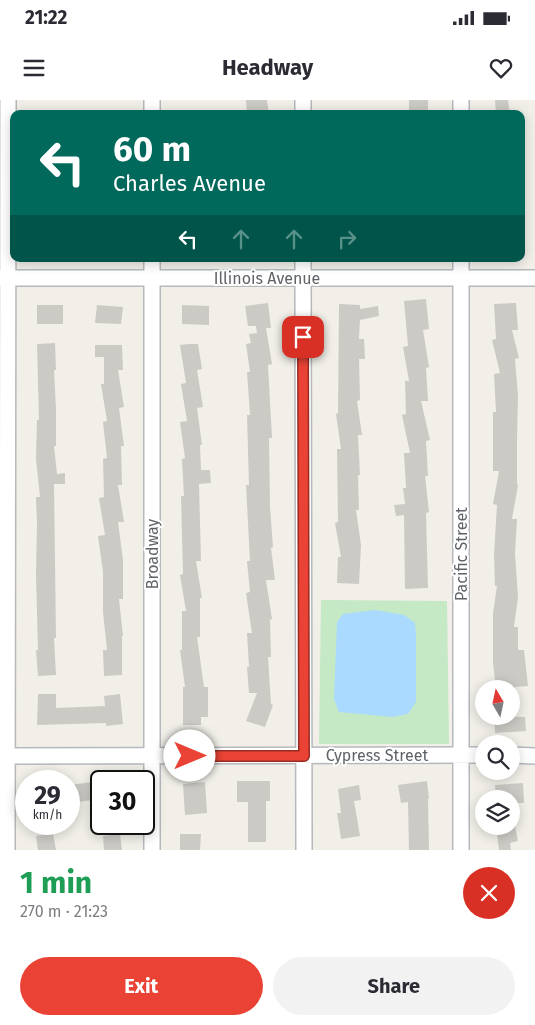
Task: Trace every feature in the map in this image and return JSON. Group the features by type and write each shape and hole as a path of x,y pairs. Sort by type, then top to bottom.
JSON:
{"street":[{"path":"7,850 4,756 4,278 8,100"},
{"name":"Broadway","path":"152,262 152,850"},
{"path":"303,262 304,850"},
{"name":"Pacific Street","path":"461,262 461,850"},
{"name":"Illinois Avenue","path":"4,278 535,278"},
{"name":"Cypress Street","path":"4,756 475,755"},
{"path":"520,756 535,756"}],"green space":[{"path":"321,600 447,601 449,744 319,744"}],"water":[{"path":"375,610 404,615 415,623 416,702 408,714 393,717 339,712 334,699 337,622 343,614"}],"building":[{"path":"246,100 267,100 268,110 247,110"},
{"path":"409,100 428,100 428,110 409,110"},
{"path":"495,100 508,100 509,110 496,110"},
{"path":"426,299 429,329 423,330 429,367 426,368 428,401 421,401 430,440 426,441 428,476 425,476 429,512 426,513 428,588 405,589 404,515 396,516 394,505 405,504 403,488 406,488 404,453 410,453 402,415 406,414 405,381 409,381 403,347 408,346 404,301"},
{"path":"268,303 271,328 266,328 272,364 268,365 272,438 269,438 270,507 273,547 271,548 275,580 266,580 272,619 270,620 271,657 268,657 271,704 273,705 265,727 246,721 257,693 249,693 247,667 249,667 247,633 252,633 246,593 250,592 247,561 250,561 246,485 249,485 247,415 250,415 247,372 250,372 246,344 251,343 249,334 257,333 256,326 248,326 245,306"},
{"path":"516,303 518,330 512,330 519,358 515,359 518,396 518,485 512,519 517,519 515,554 518,597 514,627 518,627 518,650 524,650 528,686 520,687 520,680 495,680 493,663 493,613 497,586 495,586 494,555 497,505 493,504 499,471 493,471 493,412 496,412 494,374 500,373 492,340 496,339 494,304"},
{"path":"339,304 360,305 360,309 378,306 379,316 360,320 359,339 364,339 365,359 359,359 360,400 357,401 362,435 358,435 360,475 358,475 359,510 356,510 361,545 359,584 337,583 338,557 341,557 335,523 338,522 337,449 341,449 336,414 338,413"},
{"path":"37,305 63,305 63,324 37,324"},
{"path":"97,305 123,307 121,324 95,323"},
{"path":"182,305 209,306 209,325 182,324"},
{"path":"55,343 56,446 54,446 57,474 65,473 65,484 54,484 56,638 54,638 56,675 38,676 36,650 38,650 36,497 40,497 36,459 37,420 39,420 37,344"},
{"path":"198,344 202,369 197,370 203,407 197,408 202,445 200,445 201,470 210,470 211,483 199,484 201,561 196,561 202,598 200,598 200,637 197,637 204,687 208,687 208,717 201,717 201,725 183,725 183,687 185,687 180,650 182,650 182,611 186,611 180,575 183,574 181,496 184,496 182,459 185,458 180,422 187,421 181,384 186,383 180,345"},
{"path":"95,345 122,345 123,370 118,370 124,407 119,408 124,446 121,446 122,485 118,485 124,522 118,522 123,560 123,599 119,599 123,636 122,675 104,676 103,650 107,650 103,612 103,572 98,536 105,535 99,498 104,497 103,459 107,458 103,422 107,421 101,384 104,384 104,357 95,357"},
{"path":"38,694 56,694 56,708 105,706 104,696 120,694 123,724 106,726 106,723 37,725"},
{"path":"520,717 525,717 526,731 495,733 495,725 520,725"},
{"path":"237,781 270,781 270,801 266,801 266,842 248,842 248,802 237,802"},
{"path":"427,781 429,850 409,850 408,802 401,803 398,785"},
{"path":"90,782 90,800 80,802 80,784"},
{"path":"205,782 207,813 185,815 183,784"},
{"path":"523,783 524,803 520,803 520,790 495,790 495,785"},
{"path":"359,785 361,800 354,801 360,836 341,839 337,813 341,813 338,789"},
{"path":"180,834 201,834 200,850 180,850"},
{"path":"53,835 56,850 38,850 36,836"},
{"path":"120,835 122,850 104,850 103,836"},
{"path":"497,835 517,835 518,841 510,843 511,850 499,850"}],"route":[{"path":"190,756 304,756 303,337"}]}
